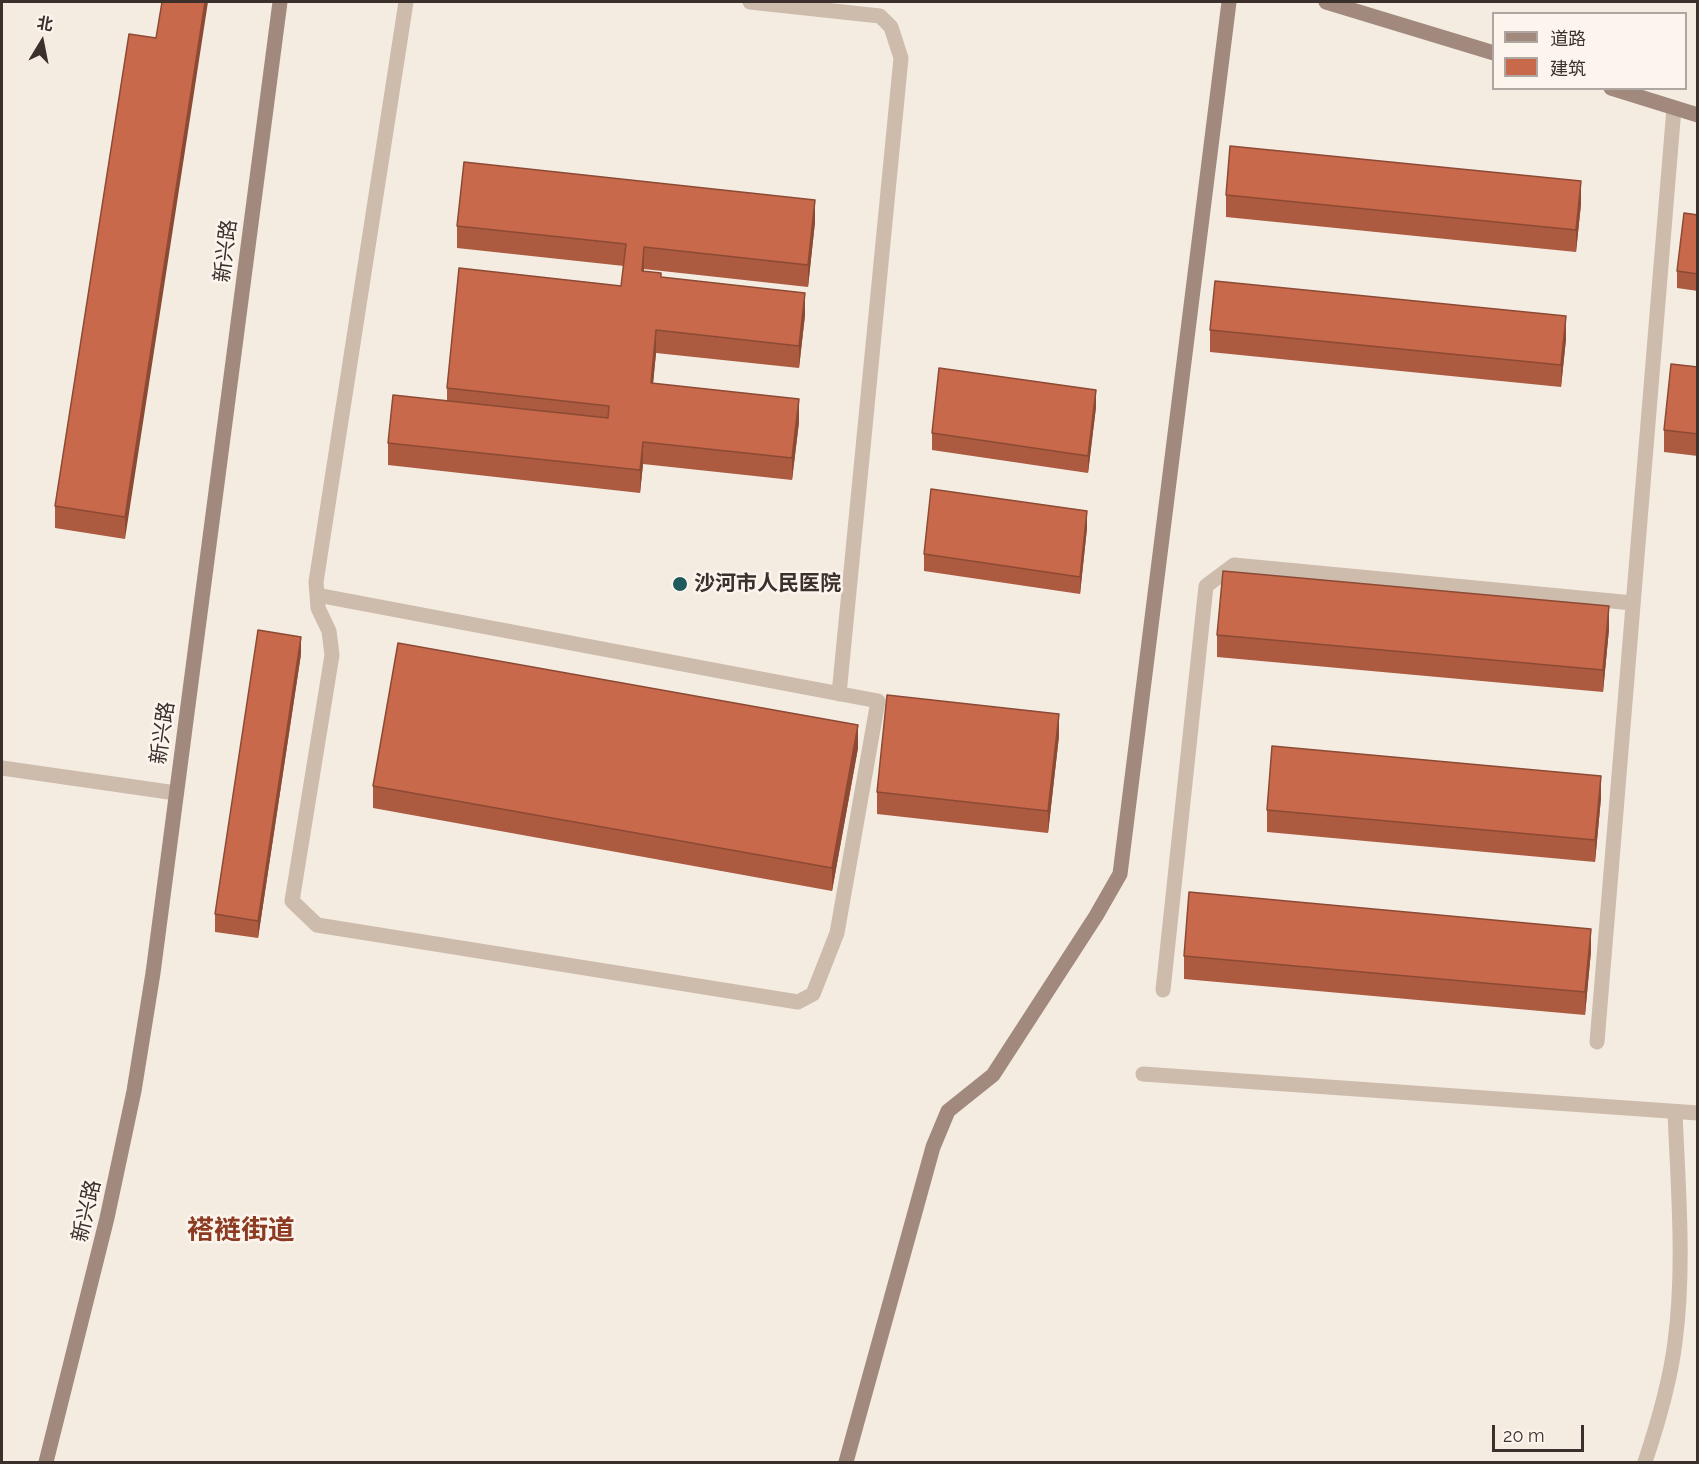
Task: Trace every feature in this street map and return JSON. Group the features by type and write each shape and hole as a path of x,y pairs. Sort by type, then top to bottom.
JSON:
{"main road":[{"name":"新兴路","path":"46,1462 107,1218 134,1091 177,793 280,2"},
{"path":"846,1462 933,1147 948,1111 993,1075 1096,916 1120,874 1229,2"},
{"path":"1326,2 1492,52"},
{"path":"1617,90 1698,115"}],"street":[{"path":"317,595 878,701 837,933 813,994 798,1002 316,925 292,901 332,654 329,631 318,608 317,595 316,582 406,2"},
{"path":"750,2 880,16 891,27 901,58 838,694"},
{"path":"1597,1042 1674,108"},
{"path":"1163,990 1206,586 1234,565 1633,603"},
{"path":"2,768 177,793"},
{"path":"1143,1074 1698,1113"},
{"path":"1645,1462 1659,1421 1675,1341 1681,1260 1675,1112"}],"building":[{"path":"162,2 205,2 125,517 55,506 129,34 156,38"},
{"path":"1230,146 1581,181 1576,230 1226,195"},
{"path":"464,162 815,200 808,265 644,247 642,271 661,273 661,277 805,293 799,346 656,330 651,383 799,399 792,458 643,442 640,470 388,443 393,395 608,418 609,406 447,388 459,268 621,286 626,244 457,226"},
{"path":"1684,213 1698,215 1698,274 1677,271"},
{"path":"1215,281 1566,316 1561,365 1210,330"},
{"path":"1671,364 1698,367 1698,434 1664,430"},
{"path":"939,368 1096,390 1088,456 932,433"},
{"path":"931,489 1087,511 1080,577 924,554"},
{"path":"1223,571 1609,606 1603,670 1217,635"},
{"path":"258,630 301,637 258,921 215,914"},
{"path":"398,643 858,725 832,868 373,786"},
{"path":"887,695 1059,714 1048,811 877,792"},
{"path":"1272,746 1601,776 1595,840 1267,810"},
{"path":"1189,892 1591,929 1585,992 1184,956"}],"place":[{"name":"沙河市人民医院","path":"680,584"}],"district":[{"name":"褡裢街道","path":"241,1231"}]}
